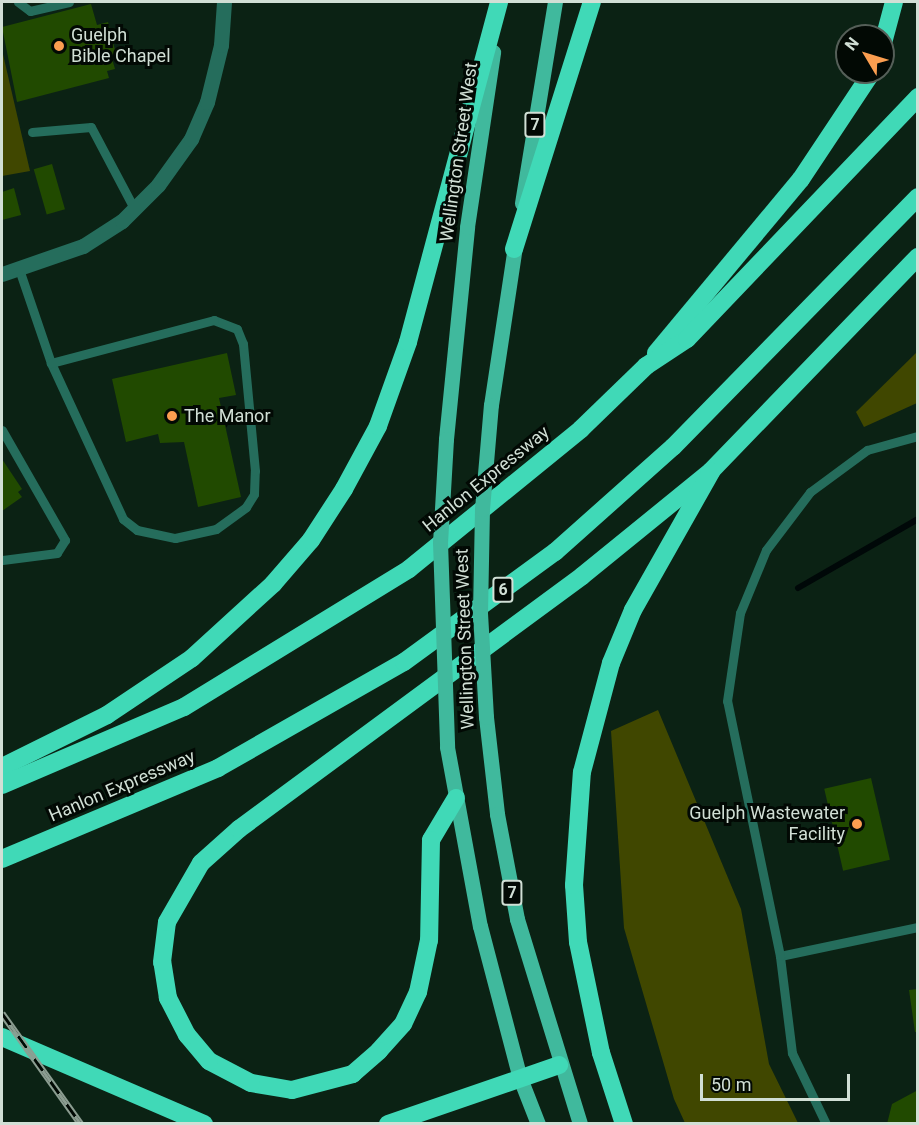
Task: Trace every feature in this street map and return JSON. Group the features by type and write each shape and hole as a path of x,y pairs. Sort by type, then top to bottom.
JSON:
{"highway":[{"path":"2,767 107,715 192,658 273,584 339,498 378,426 408,342 500,2"},
{"path":"514,249 592,2"},
{"path":"888,24 894,2"},
{"path":"645,366 801,179 864,84"},
{"name":"Hanlon Expressway","path":"2,785 184,707 345,612 409,569 503,493 645,366 706,321 918,97"},
{"name":"Hanlon Expressway","path":"2,859 218,768 404,662 555,552 673,447 918,197"},
{"path":"456,798 430,840 429,940 418,992 403,1024 379,1051 353,1074 292,1090 251,1083 209,1061 187,1035 168,998 162,962 167,922 201,863 239,829 582,576 711,471 918,257"},
{"path":"624,1124 595,1031 578,942 574,874 582,772 608,673 633,610 711,471"},
{"path":"2,1037 204,1124"},
{"path":"388,1124 559,1065"}],"main road":[{"name":"Wellington Street West","path":"500,2 467,227 446,439 440,644 447,747 480,926 520,1078 538,1124"},
{"name":"Wellington Street West","path":"555,2 491,405 482,509 480,613 486,717 496,814 517,919 559,1065 580,1124"}],"street":[{"path":"2,274 20,272 83,246 135,210 170,172 200,120 218,64 224,2"}],"lane":[{"path":"18,2 30,11 69,2"},
{"path":"32,132 91,127 135,210"},
{"path":"20,272 51,363 123,519 130,525 175,538 216,529 246,507 254,494 255,471 243,344 237,329 214,320 51,363"},
{"path":"2,430 65,540 57,553 2,560"},
{"path":"826,1124 792,1053 780,956 727,701 740,613 766,550 810,492 867,450 918,436"},
{"path":"780,956 916,924"}],"green space":[{"path":"2,50 30,171 2,176"},
{"path":"917,352 917,403 864,427 856,412"},
{"path":"658,710 741,909 769,1064 798,1123 685,1123 674,1099 624,928 611,731"}],"building":[{"name":"Guelph Bible Chapel","path":"91,4 97,25 108,22 116,54 111,55 115,69 107,71 109,78 17,102 2,27"},
{"path":"52,164 65,209 47,214 34,169"},
{"path":"14,188 21,215 2,220 2,192"},
{"name":"The Manor","path":"227,353 236,395 219,398 241,497 198,507 184,442 160,443 158,434 126,442 112,379"},
{"path":"2,459 22,489 18,492 22,497 2,511"},
{"name":"Guelph Wastewater Facility","path":"871,778 890,860 843,871 824,789"},
{"path":"918,989 918,1032 915,1032 909,990"},
{"path":"918,1090 918,1124 887,1124 892,1104"}],"waterway":[{"path":"798,588 918,519"}],"railway":[{"path":"2,1013 81,1124"}],"place":[{"name":"Guelph Bible Chapel","path":"59,46"},
{"name":"The Manor","path":"172,416"},
{"name":"Guelph Wastewater Facility","path":"857,824"}]}
